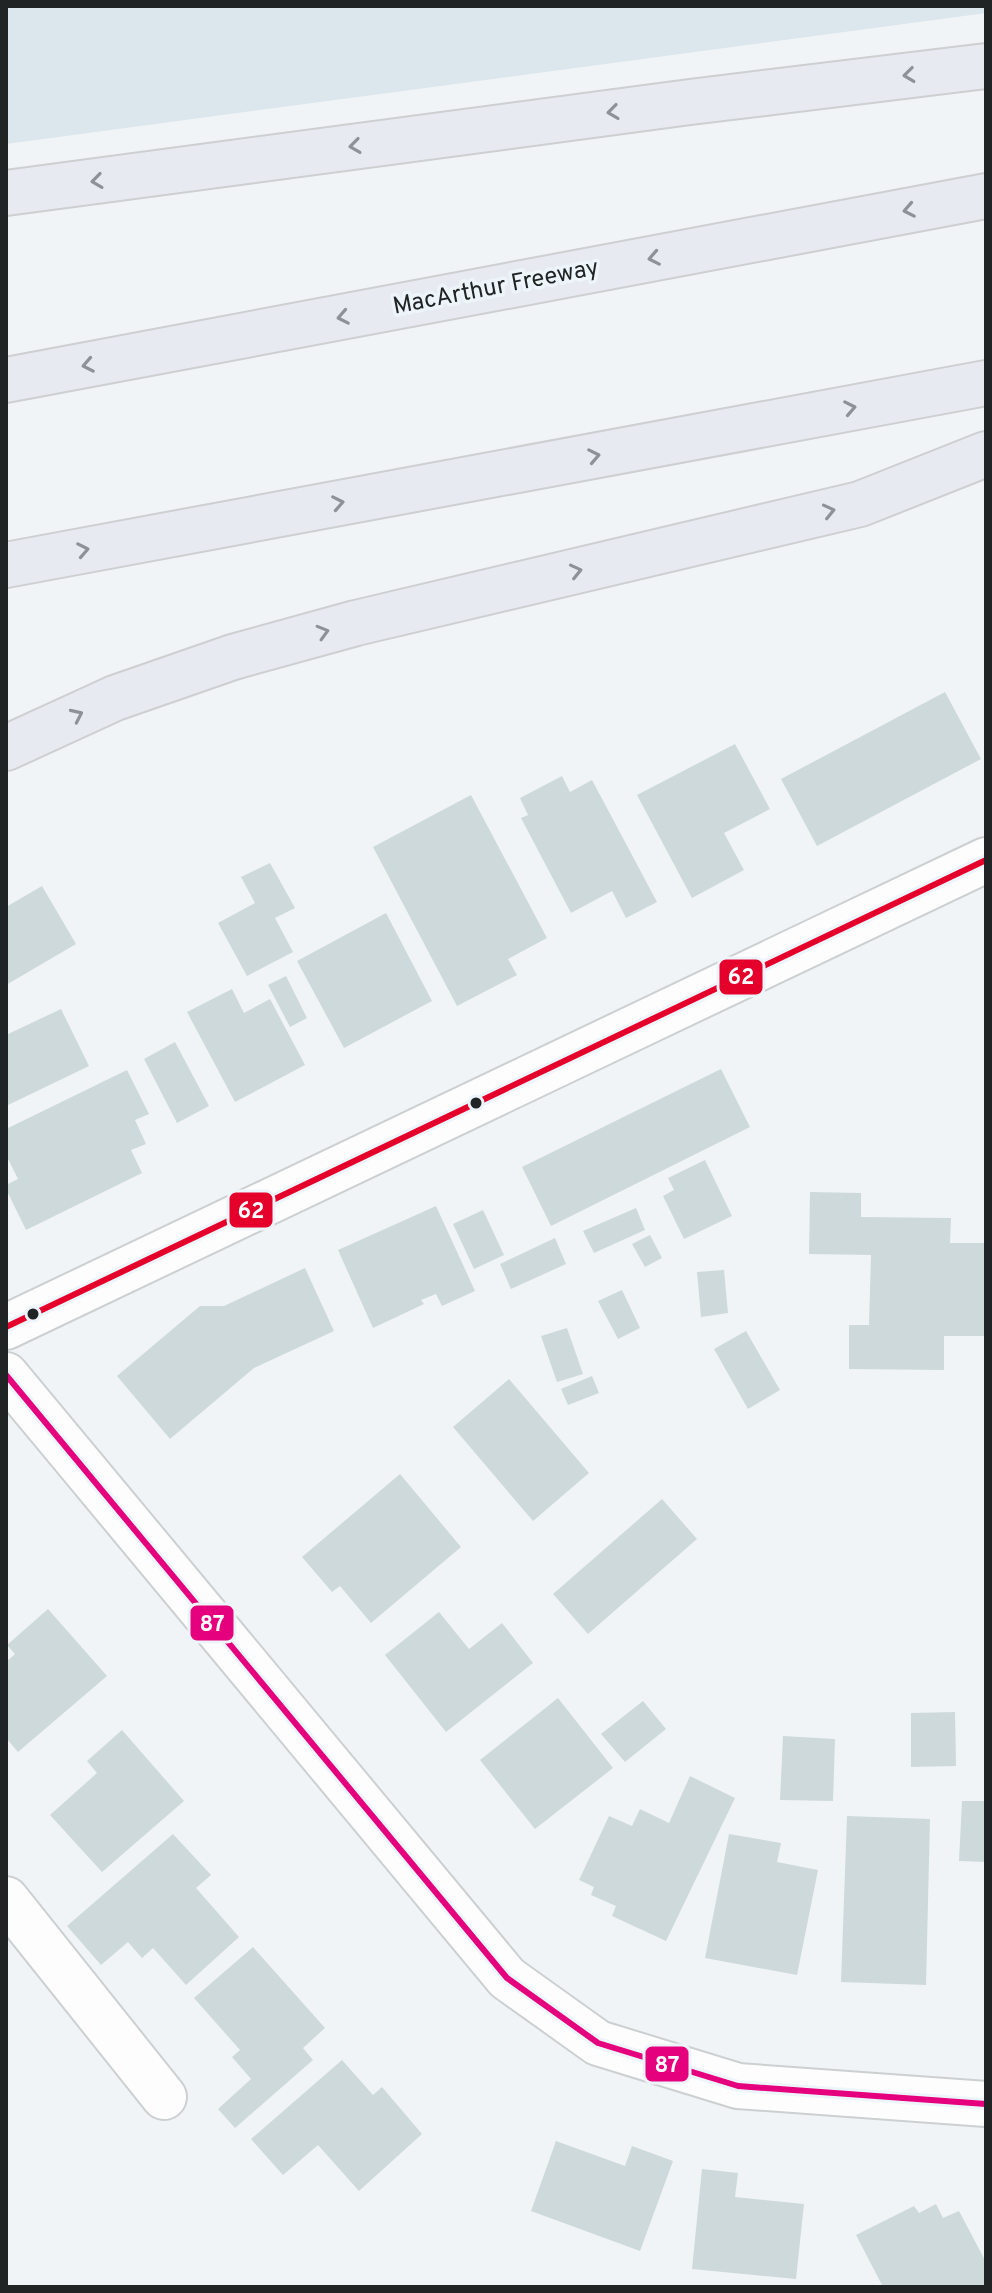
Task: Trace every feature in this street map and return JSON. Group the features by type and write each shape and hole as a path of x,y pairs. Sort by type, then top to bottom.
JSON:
{"highway":[{"path":"6,193 986,66"},
{"name":"MacArthur Freeway","path":"6,380 986,196"},
{"path":"6,565 986,383"},
{"path":"6,748 115,698 233,657 356,623 860,504 986,454"}],"street":[{"path":"6,1327 986,860"},
{"path":"6,1375 507,1978 598,2043 738,2086 986,2104"},
{"path":"6,1899 164,2097"}],"shaded area":[{"path":"6,6 986,6 986,13 6,144"}],"building":[{"path":"945,692 981,759 817,846 781,779"},
{"path":"735,744 770,809 724,833 744,870 692,898 637,795"},
{"path":"562,776 570,792 592,780 657,902 626,918 612,891 571,913 521,818 528,815 520,798"},
{"path":"471,795 547,938 508,959 517,975 457,1006 373,847"},
{"path":"270,863 295,908 275,918 293,952 247,976 218,923 255,903 241,877"},
{"path":"42,886 76,944 6,985 6,907"},
{"path":"386,913 432,1001 344,1048 297,961"},
{"path":"286,976 307,1018 290,1027 268,985"},
{"path":"232,989 244,1013 270,999 305,1065 235,1102 187,1012"},
{"path":"61,1009 89,1066 6,1106 6,1035"},
{"path":"175,1042 209,1106 177,1123 144,1059"},
{"path":"721,1069 750,1127 551,1226 522,1167"},
{"path":"127,1070 149,1114 135,1120 146,1144 131,1150 142,1173 26,1230 6,1189 6,1185 18,1179 6,1155 6,1129"},
{"path":"705,1160 732,1216 684,1239 663,1196 674,1190 668,1178"},
{"path":"810,1192 861,1193 861,1217 951,1218 950,1243 986,1243 986,1336 944,1336 944,1370 849,1369 849,1325 869,1325 871,1255 809,1254"},
{"path":"436,1206 475,1291 442,1306 436,1294 421,1300 424,1304 373,1328 338,1250"},
{"path":"636,1208 645,1230 594,1253 583,1231"},
{"path":"483,1210 504,1255 474,1269 453,1224"},
{"path":"650,1235 662,1258 645,1267 632,1244"},
{"path":"555,1238 566,1264 511,1289 500,1264"},
{"path":"305,1268 334,1331 254,1368 170,1439 117,1376 200,1306 224,1306"},
{"path":"724,1270 728,1313 701,1317 697,1272"},
{"path":"622,1290 640,1328 618,1339 598,1301"},
{"path":"567,1328 583,1374 557,1382 541,1336"},
{"path":"746,1331 780,1390 748,1409 714,1349"},
{"path":"592,1376 599,1393 568,1405 561,1389"},
{"path":"509,1379 589,1473 533,1521 453,1427"},
{"path":"400,1474 461,1547 371,1623 340,1586 332,1592 302,1557"},
{"path":"662,1499 697,1539 588,1634 553,1594"},
{"path":"48,1609 107,1676 18,1752 6,1738 6,1662 15,1654 7,1645"},
{"path":"439,1612 469,1649 502,1623 533,1663 446,1732 385,1655"},
{"path":"558,1698 613,1768 535,1829 480,1760"},
{"path":"643,1701 666,1729 625,1762 601,1734"},
{"path":"955,1712 956,1766 911,1767 911,1713"},
{"path":"122,1730 184,1801 102,1872 50,1815 97,1773 87,1761"},
{"path":"783,1736 835,1739 833,1801 780,1800"},
{"path":"690,1776 735,1798 666,1941 612,1916 616,1906 591,1895 594,1887 579,1880 609,1816 632,1826 640,1809 669,1823"},
{"path":"962,1801 986,1801 986,1862 959,1861"},
{"path":"847,1816 930,1819 926,1985 841,1982"},
{"path":"173,1834 211,1875 196,1888 239,1937 186,1985 153,1948 142,1958 128,1942 101,1965 67,1926"},
{"path":"729,1834 781,1843 777,1862 818,1870 797,1975 705,1958"},
{"path":"253,1947 325,2028 303,2048 313,2060 235,2128 218,2109 251,2079 232,2057 240,2050 194,1998"},
{"path":"342,2060 373,2095 382,2087 422,2134 359,2191 318,2145 283,2175 251,2139"},
{"path":"556,2141 625,2166 632,2146 673,2161 640,2251 531,2211"},
{"path":"702,2169 738,2173 735,2197 804,2204 796,2279 692,2269"},
{"path":"936,2204 943,2218 959,2211 986,2262 986,2287 883,2287 856,2235 914,2206 919,2213"}],"transit line":[{"name":"62","path":"6,1327 986,860"},
{"name":"87","path":"6,1375 507,1978 598,2043 738,2086 986,2104"}]}
